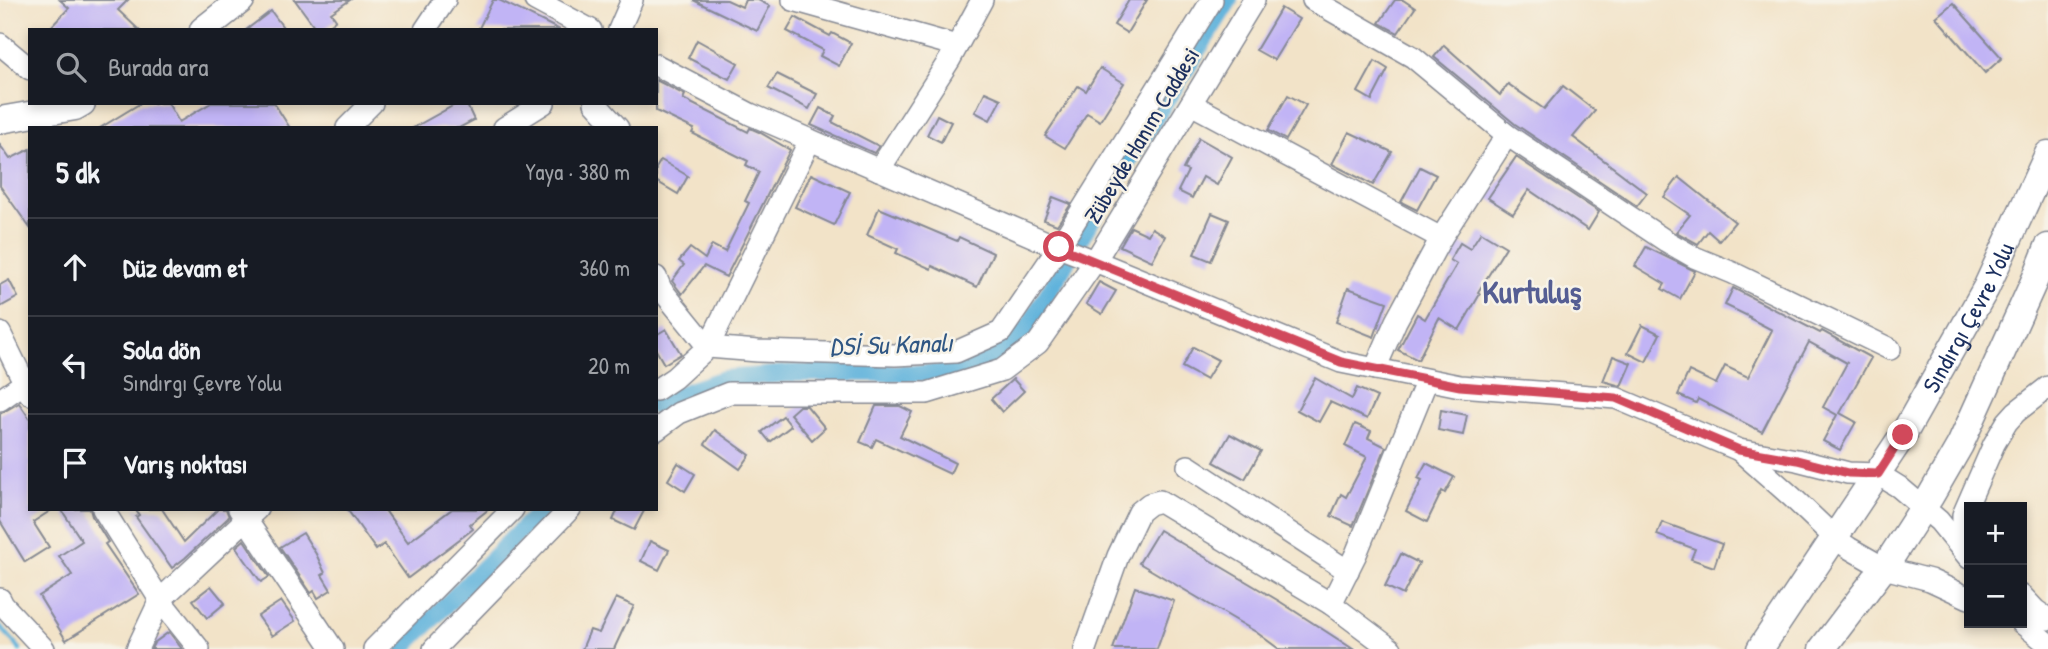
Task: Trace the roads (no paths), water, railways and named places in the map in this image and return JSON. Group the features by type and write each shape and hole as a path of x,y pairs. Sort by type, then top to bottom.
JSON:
{"main road":[{"path":"206,28 241,0"},
{"path":"0,120 76,105"},
{"name":"Sındırgı Çevre Yolu","path":"1760,649 1903,435 1986,288 2048,154"},
{"name":"Sındırgı Çevre Yolu","path":"1822,649 1884,568 1960,445 2048,247"}],"street":[{"path":"426,28 445,0"},
{"path":"535,0 587,28"},
{"path":"620,28 632,0"},
{"path":"793,0 957,46"},
{"path":"879,170 957,46 982,0"},
{"path":"658,282 708,347 895,355 956,352 1000,332 1059,247 1212,0"},
{"name":"Zübeyde Hanım Caddesi","path":"658,429 679,413 729,393 927,393 1002,370 1038,343 1095,261 1254,0"},
{"path":"1313,0 1413,57 1507,135 1665,241 1890,348"},
{"path":"0,44 28,67"},
{"path":"658,66 750,114 879,170 1341,362 1460,386 1616,398 1739,450 1797,460 1848,473 1878,474 1939,521 1964,552"},
{"path":"1191,104 1441,238"},
{"path":"349,126 370,105"},
{"path":"507,126 541,105"},
{"path":"597,105 616,126"},
{"path":"1375,369 1396,321 1441,238 1507,135"},
{"path":"658,389 708,347 810,140"},
{"path":"0,333 28,386 0,400"},
{"path":"1331,604 1348,571 1427,380"},
{"path":"1969,502 1994,444 2007,422 2015,412 2048,387"},
{"path":"1739,450 1835,538 1884,568 1930,580 1964,596"},
{"path":"1188,466 1348,571"},
{"path":"1085,649 1118,556 1139,512 1149,504 1160,501 1331,604 1391,649"},
{"path":"104,511 160,600 199,649"},
{"path":"374,649 511,511"},
{"path":"434,649 568,511"},
{"path":"137,649 160,600 247,513 333,649"},
{"path":"1964,513 1964,531"},
{"path":"0,599 44,649"},
{"path":"2027,601 2048,619"},
{"path":"2027,627 2048,644"}],"waterway":[{"name":"DSİ Su Kanalı","path":"658,405 671,397 724,379 796,373 952,373 1002,353 1025,332 1087,227 1229,0"},
{"name":"DSİ Su Kanalı","path":"402,649 540,511"},
{"path":"0,626 20,649"}],"district":[{"name":"Kurtuluş","path":"1532,291"}]}
